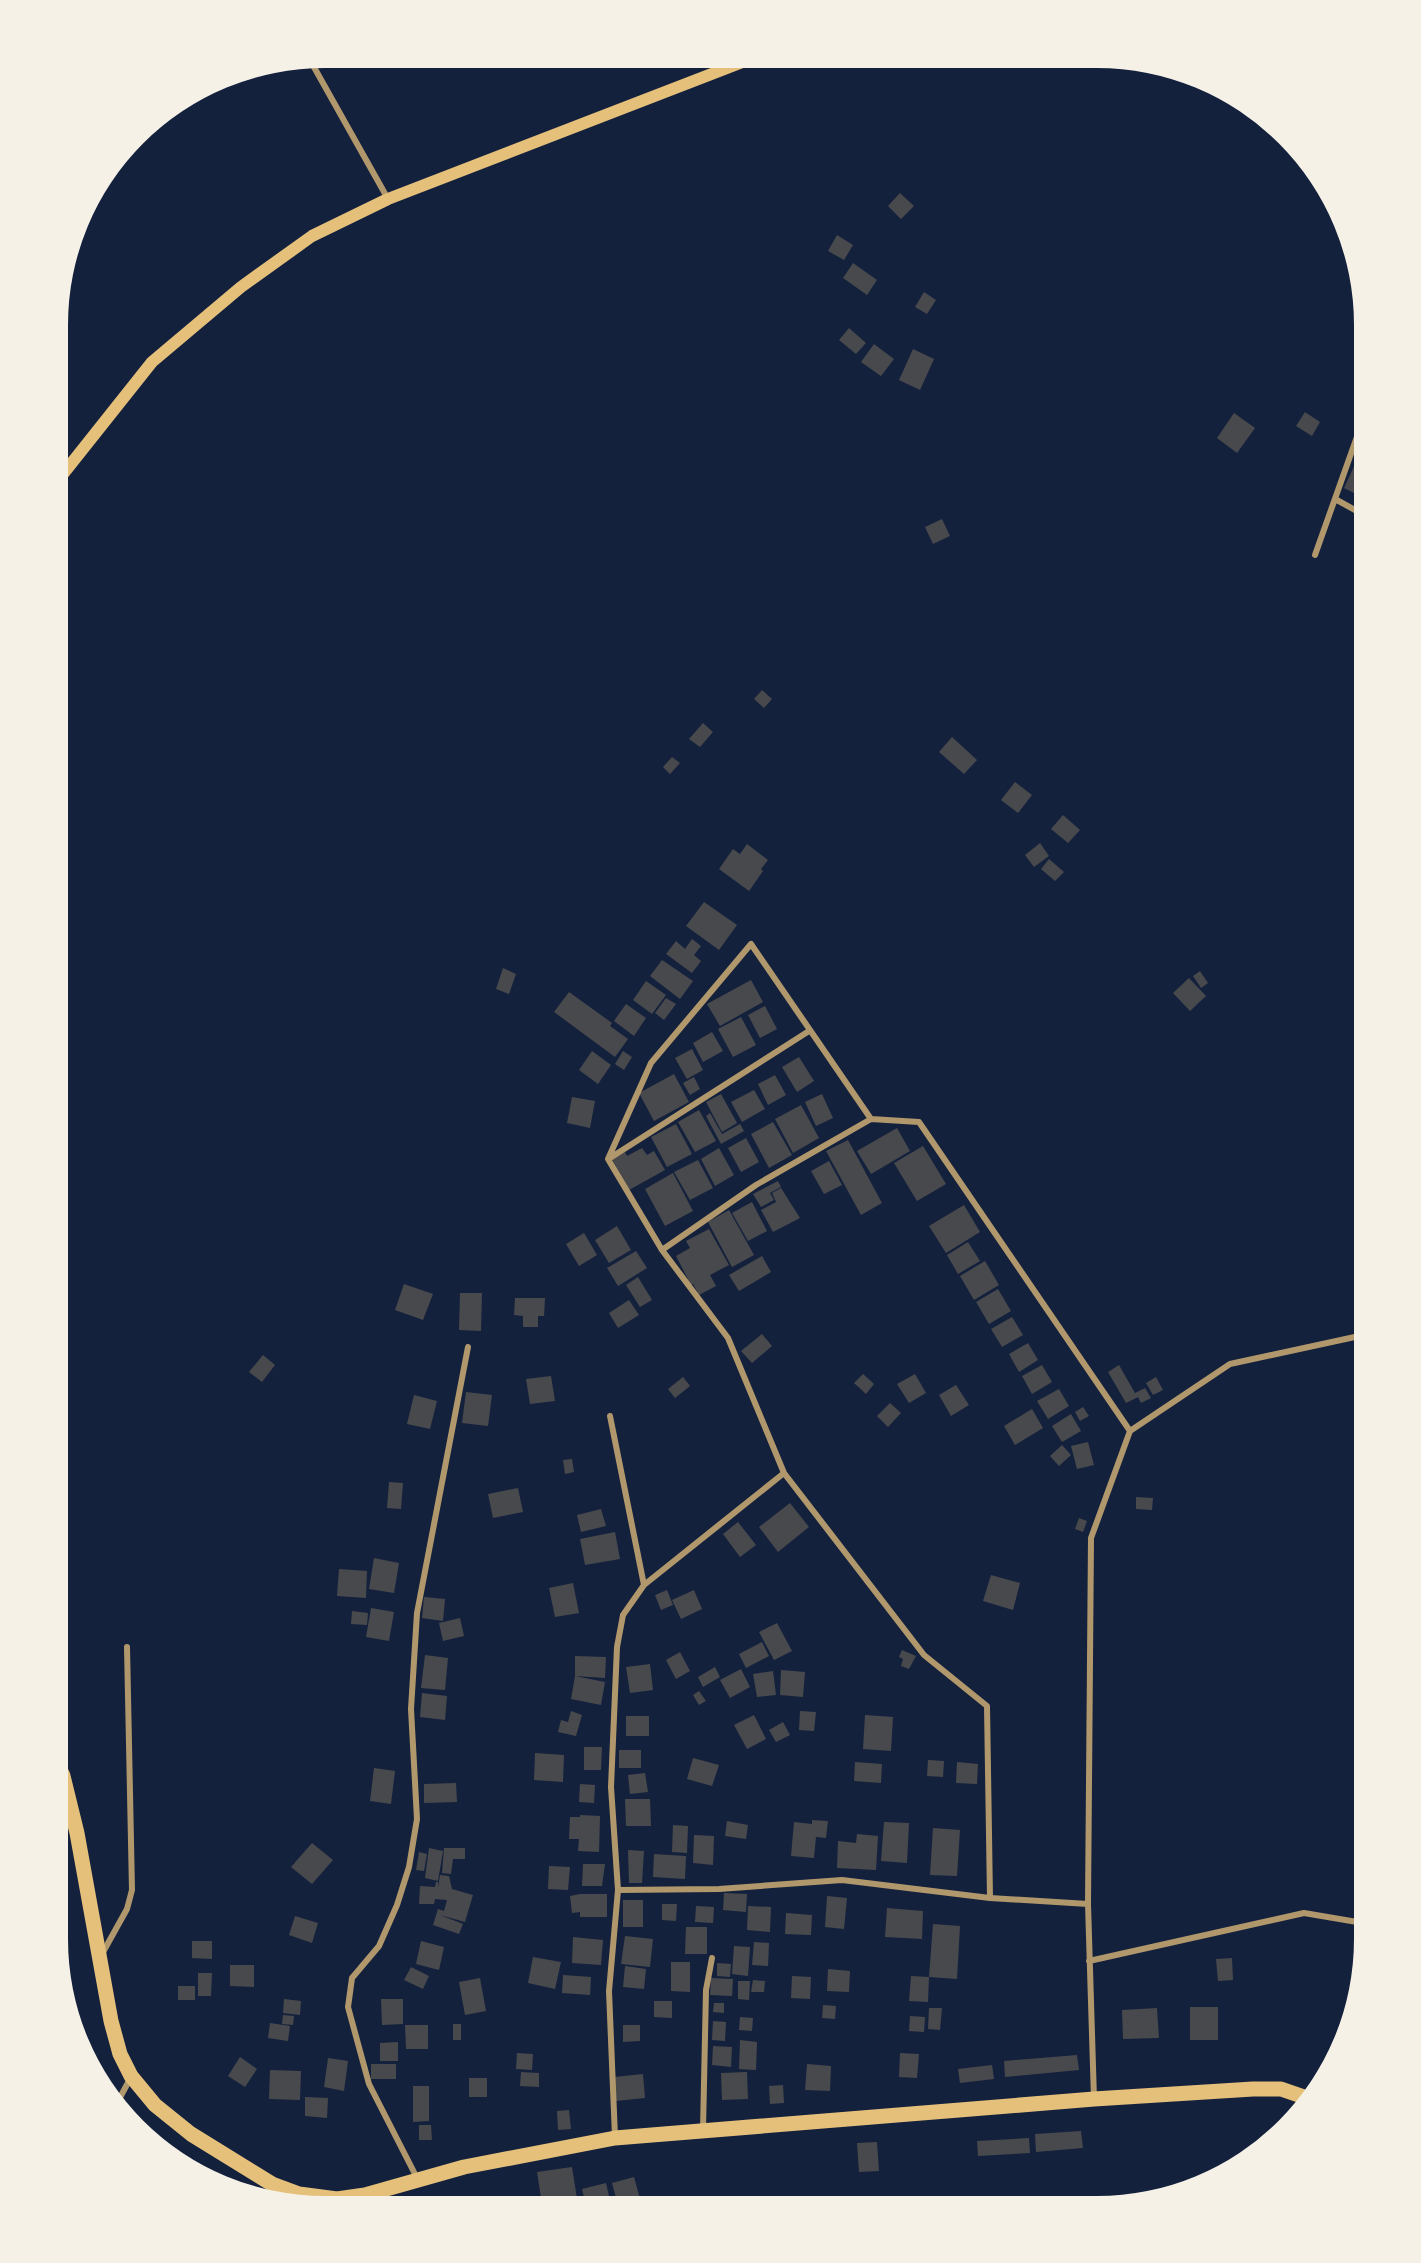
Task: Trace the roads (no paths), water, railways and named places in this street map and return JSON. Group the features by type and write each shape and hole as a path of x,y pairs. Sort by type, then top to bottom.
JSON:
{"main road":[{"path":"68,468 152,362 241,287 312,236 388,199 727,68"},
{"path":"68,1796 77,1833 111,2021 120,2054 131,2076 155,2105 191,2134 272,2184 299,2194"},
{"path":"350,2196 418,2181 464,2167 615,2138 1094,2099 1252,2089 1281,2089 1300,2095"}],"street":[{"path":"314,68 388,199"},
{"path":"1315,555 1354,445"},
{"path":"1335,499 1354,509"},
{"path":"608,1159 651,1063 751,944 872,1119"},
{"path":"608,1159 809,1031"},
{"path":"662,1251 756,1185 872,1119 919,1122 1130,1431"},
{"path":"608,1159 662,1251 728,1338 784,1473 924,1655 987,1706 990,1898"},
{"path":"1094,2099 1088,1904 1091,1539 1130,1431 1230,1364 1354,1337"},
{"path":"418,2181 369,2084 348,2007 352,1978 379,1946 397,1905 409,1867 417,1819 411,1709 417,1613 468,1347"},
{"path":"609,1416 644,1585"},
{"path":"615,2138 609,1991 618,1890 611,1787 617,1647 623,1615 644,1585 784,1473"},
{"path":"100,1957 127,1909 132,1890 127,1647"},
{"path":"618,1890 719,1889 842,1880 990,1898 1088,1904"},
{"path":"1089,1961 1304,1913 1354,1921"},
{"path":"703,2131 706,1990 712,1958"},
{"path":"121,2095 131,2076"}]}
